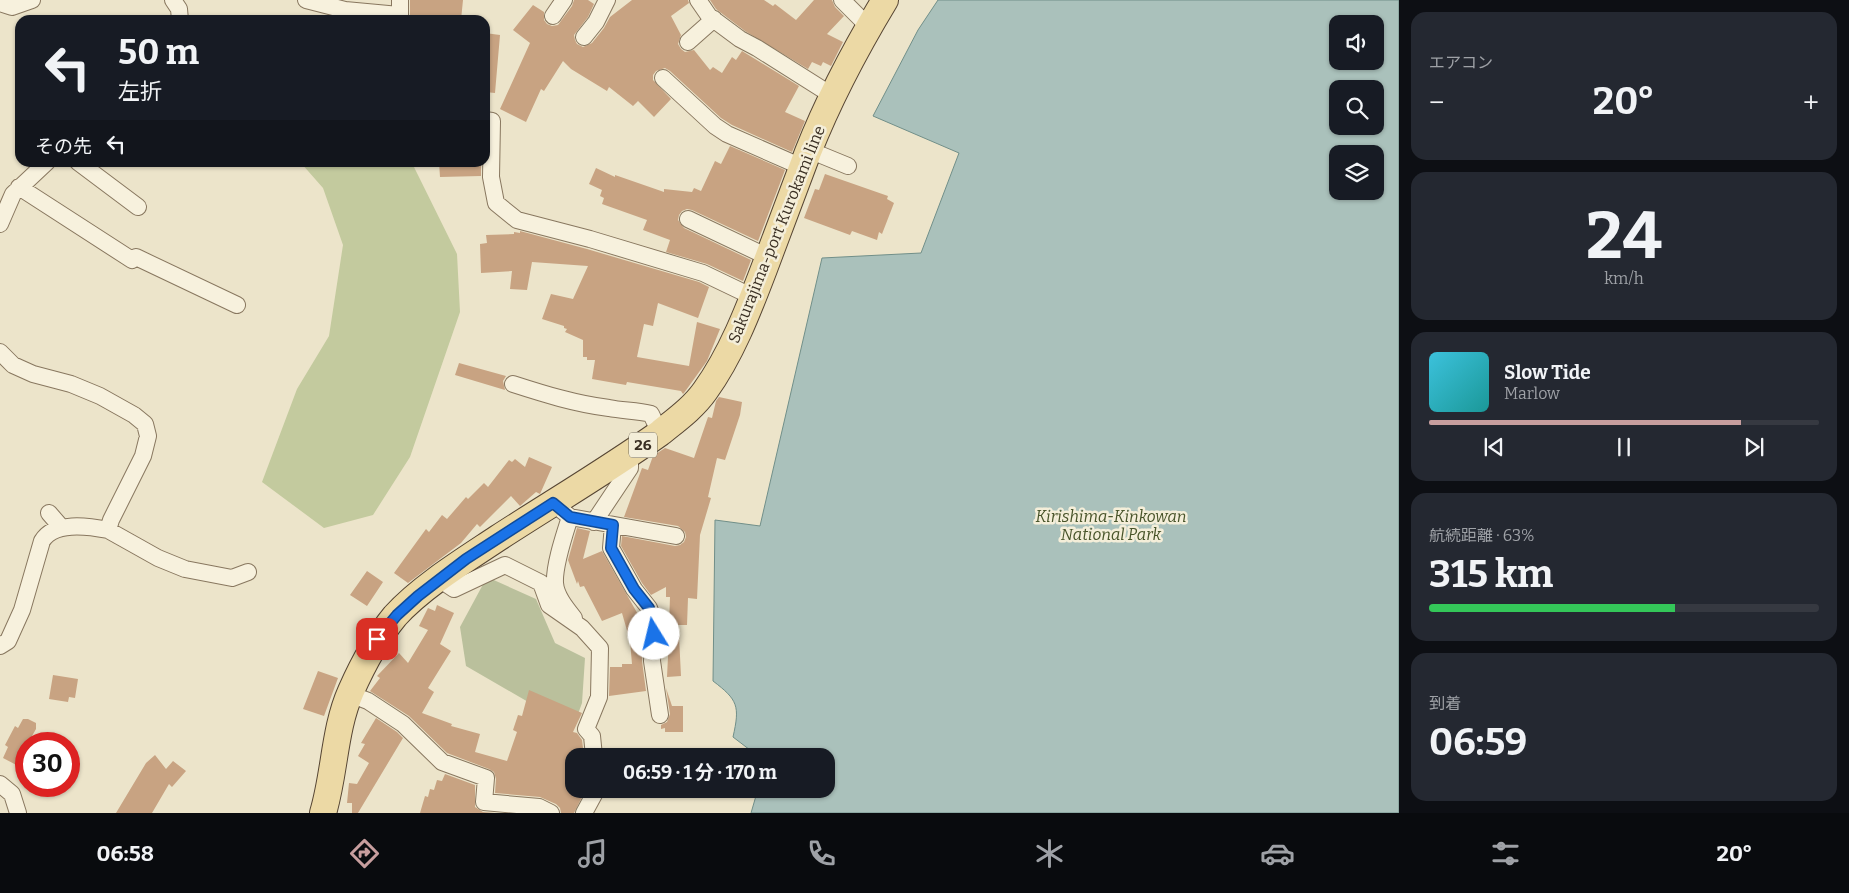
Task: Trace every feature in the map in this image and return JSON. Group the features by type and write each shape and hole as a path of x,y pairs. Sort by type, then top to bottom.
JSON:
{"main road":[{"name":"Sakurajima-port Kurokami line","path":"323,813 343,716 350,694 361,668 377,639 397,615 466,559 561,510 686,412 704,393 735,340 806,159 833,96 885,0"}],"street":[{"path":"0,3 12,7 32,0"},
{"path":"173,0 179,10 180,15"},
{"path":"306,0 345,10 400,12"},
{"path":"554,16 564,0"},
{"path":"584,36 596,22 607,0"},
{"path":"698,0 709,16 740,39 833,96"},
{"path":"842,0 869,27"},
{"path":"688,42 714,19"},
{"path":"663,78 715,126 727,134 806,159 848,166"},
{"path":"490,121 492,121 491,177 496,203 517,220 590,238 703,273 753,298"},
{"path":"0,224 7,206 19,187 41,167"},
{"path":"85,167 138,207"},
{"path":"19,187 132,260 136,257 237,305"},
{"path":"688,219 768,257"},
{"path":"0,352 13,365 33,374 71,384 100,396 146,424 148,436 143,456 110,520 108,530"},
{"path":"513,384 547,395 609,408 637,410 651,414 660,433"},
{"path":"594,522 630,468 630,454"},
{"path":"579,630 560,598 555,584 561,510 594,522 676,536"},
{"path":"49,513 62,528"},
{"path":"613,525 611,548 634,589 649,608 654,624 652,661 660,715"},
{"path":"0,646 8,641 22,610 42,541 46,534 62,528 97,528 108,530 158,558 185,569 232,578 248,572"},
{"path":"439,579 454,589 505,565 541,583 549,605 600,648 599,697 586,729 592,736 593,748"},
{"path":"350,694 368,701 403,724 442,762 486,778 484,802 539,807 551,813"},
{"path":"0,784 12,794 18,813"},
{"path":"584,813 592,798"}],"green space":[{"path":"305,167 414,167 457,254 460,312 410,457 373,515 324,528 262,482 297,389 329,336 343,245 323,188"},
{"path":"487,577 536,599 555,643 585,658 582,703 573,728 466,666 460,627"}],"water":[{"name":"Kirishima-Kinkowan National Park","path":"938,0 1399,0 1399,813 751,813 755,798 835,798 835,748 747,748 733,737 736,718 735,704 728,693 713,681 715,520 760,526 822,258 921,253 959,153 873,116 918,30"}],"building":[{"path":"410,0 463,0 462,15 410,15"},
{"path":"574,0 588,0 594,4 588,17 574,35 577,44 583,47 592,43 610,17 632,0 688,0 689,3 671,16 681,35 678,44 681,49 685,52 694,50 710,70 713,67 722,73 732,57 736,60 742,51 799,86 785,112 805,121 792,152 732,125 721,118 665,68 656,71 653,75 653,80 671,99 654,117 638,101 633,106 609,87 607,91 571,69 563,61 544,91 541,89 526,122 500,109 530,43 513,30 533,5 544,12 544,20 547,24 552,26 558,25 572,6"},
{"path":"710,0 764,0 773,6 775,4 796,20 814,0 832,0 835,7 844,16 827,34 843,42 831,66 823,62 821,66 812,62 808,69 745,31 716,9"},
{"path":"490,34 500,35 495,93 490,92"},
{"path":"730,146 785,170 758,241 692,210 682,211 678,220 684,228 751,260 743,281 707,264 666,252 670,240 643,230 647,220 602,204 604,198 600,196 602,190 589,184 596,168 615,177 615,175 664,192 664,189 692,192 694,188 701,191 715,161 721,164"},
{"path":"439,167 481,167 481,176 440,177"},
{"path":"825,174 888,196 887,199 894,203 882,234 879,232 877,240 852,231 850,235 804,218 815,189 819,190"},
{"path":"520,231 699,282 709,287 698,318 658,303 653,326 644,324 637,357 689,366 697,322 720,329 707,361 684,393 627,382 626,385 592,379 595,360 587,360 587,357 583,357 583,340 565,332 567,329 564,326 542,319 551,294 573,299 588,266 532,262 527,290 510,289 512,271 481,273 480,244 487,243 486,235 514,234 514,232 520,233"},
{"path":"459,363 506,376 503,381 505,390 455,375"},
{"path":"719,397 742,402 740,415 725,460 717,458 708,497 711,498 700,535 697,599 688,598 687,625 669,625 670,597 666,597 666,587 651,595 621,546 622,536 675,546 684,542 685,532 678,526 624,517 642,468 648,470 653,456 665,448 694,458 708,417 712,418 716,401"},
{"path":"529,457 552,467 540,494 536,492 520,506 511,496 480,527 477,524 461,543 408,583 394,573 426,529 429,532 442,515 447,519 466,497 468,499 484,483 488,487 509,460 512,462 515,459 525,467"},
{"path":"577,528 590,531 583,559 602,551 644,625 642,661 646,691 609,696 610,667 622,667 622,664 632,664 630,641 622,613 602,621 584,586 580,587 578,581 577,584 568,560"},
{"path":"367,571 383,582 367,606 350,595"},
{"path":"437,605 454,613 440,644 451,651 428,688 434,692 422,713 452,724 451,726 480,734 475,752 507,761 517,732 513,730 518,715 522,716 529,690 582,713 573,732 577,733 582,740 583,748 565,748 565,798 582,798 574,813 561,813 560,808 556,804 540,797 495,793 496,779 494,772 447,753 409,716 370,691 380,678 377,676 399,653 408,663 428,630 419,626 428,608 435,611"},
{"path":"669,636 679,636 681,676 667,677"},
{"path":"318,671 338,678 324,716 303,709"},
{"path":"53,675 78,679 75,698 69,697 68,702 49,699"},
{"path":"666,688 672,706 683,706 683,732 665,732 665,728 661,729 661,725 667,722 670,714"},
{"path":"376,718 403,738 358,813 352,813 352,803 347,803 349,783 357,784 369,763 358,756 365,744 361,743"},
{"path":"23,719 36,723 34,732 15,732 15,764 3,758 8,747 5,745 15,726 18,728"},
{"path":"155,755 166,769 173,761 186,771 172,787 169,784 152,813 116,813 146,763"},
{"path":"445,774 475,785 475,807 483,812 495,813 420,813 425,796 428,797 430,789 434,790 437,780 442,781"}],"route":[{"path":"377,639 397,615 418,596 466,559 553,503 570,517 613,525 611,548 634,589 649,608 654,624 654,634"}]}
